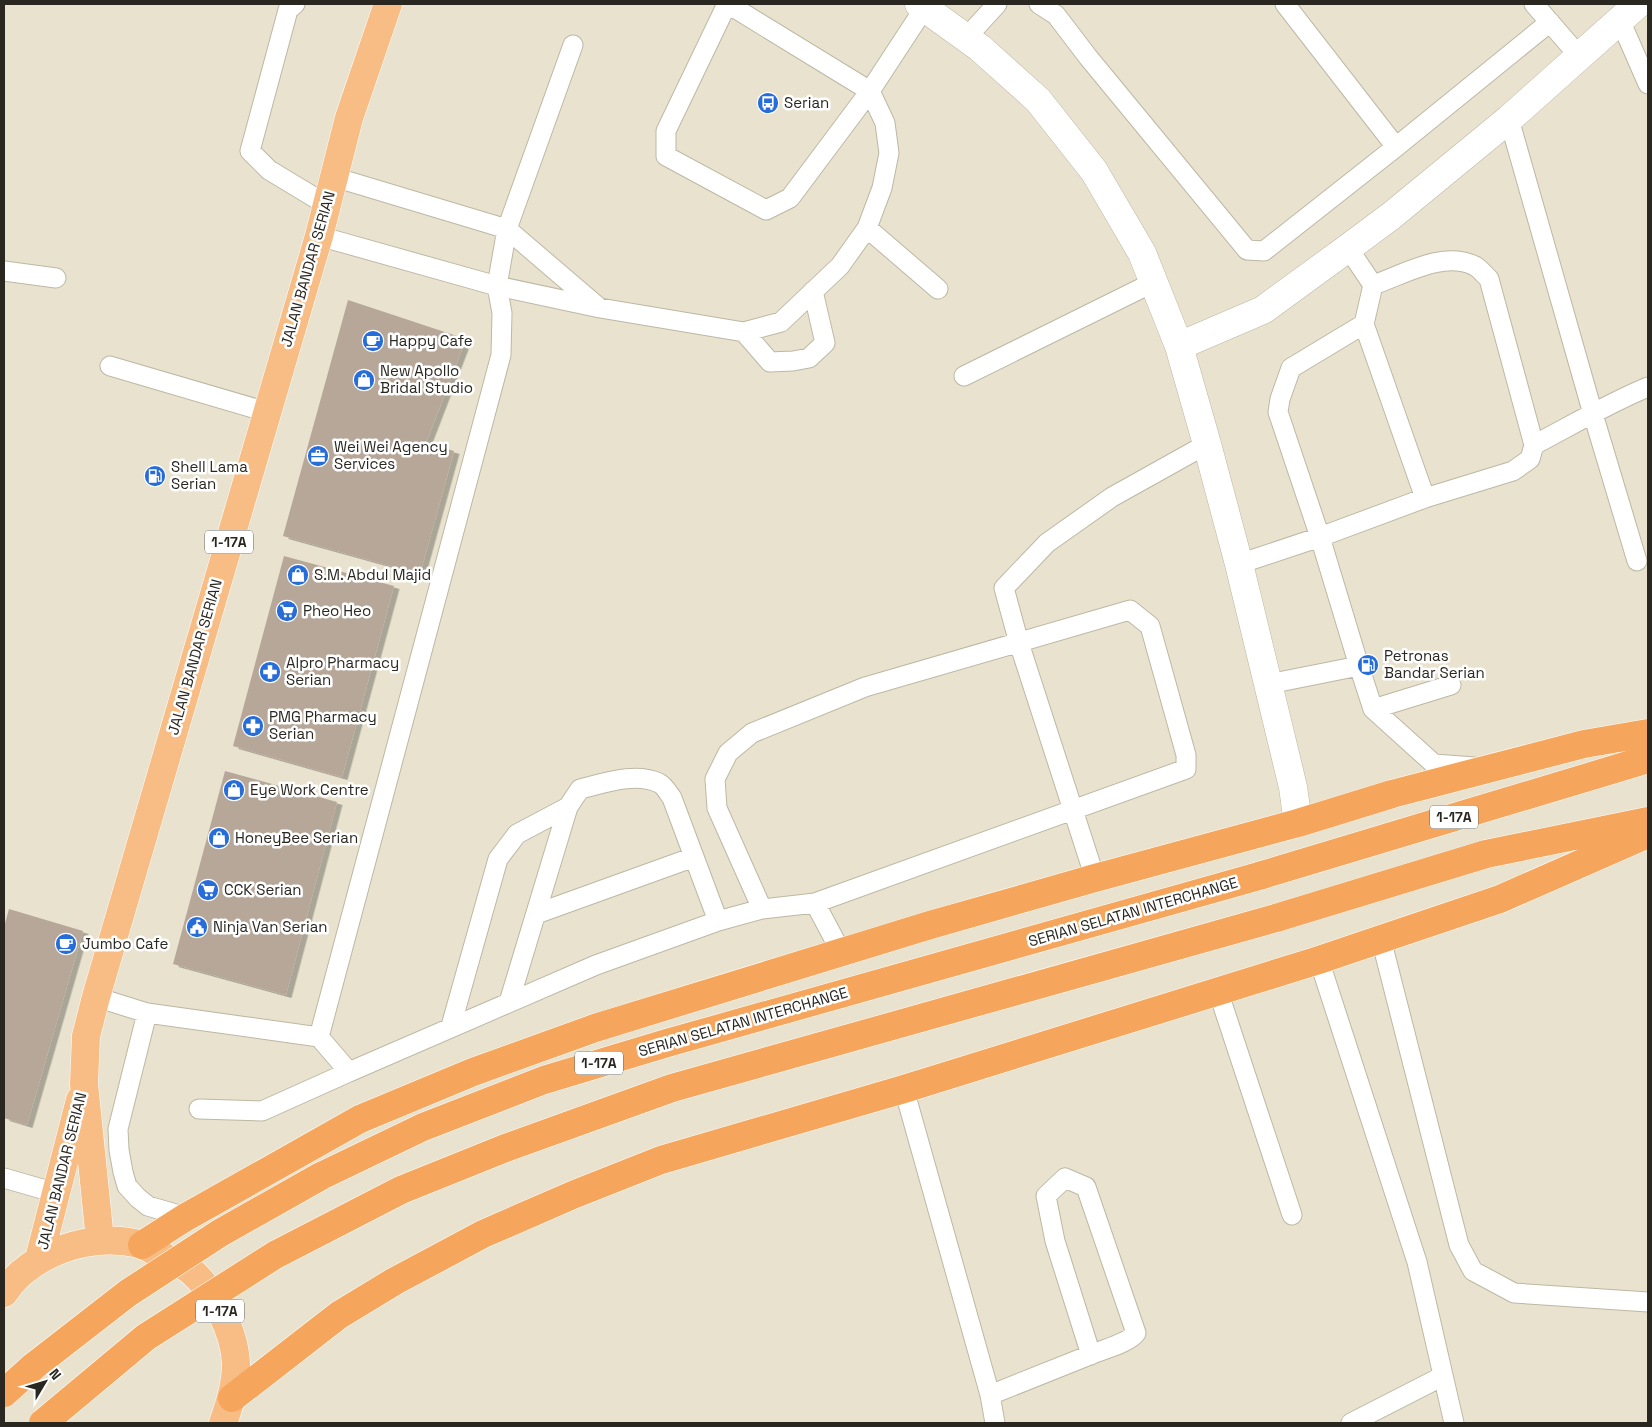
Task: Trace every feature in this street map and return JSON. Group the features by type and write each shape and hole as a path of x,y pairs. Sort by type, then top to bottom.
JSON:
{"highway":[{"path":"142,1245 186,1217 360,1119 473,1072 595,1028 841,952 1094,878 1298,824 1392,794 1584,744 1648,733"},
{"name":"SERIAN SELATAN INTERCHANGE","path":"4,1393 34,1366 128,1293 220,1233 321,1176 422,1127 544,1080 666,1043 1260,876 1648,759"},
{"name":"1-17A","path":"43,1423 146,1337 275,1255 402,1190 494,1152 672,1088 1276,918 1486,854 1648,821"},
{"path":"232,1398 339,1316 395,1281 483,1234 575,1194 662,1160 904,1089 1319,960 1500,899 1648,834"}],"main road":[{"name":"JALAN BANDAR SERIAN","path":"100,1240 84,1084 86,1036 319,236 349,118 388,4"},
{"name":"JALAN BANDAR SERIAN","path":"39,1259 84,1084"},
{"name":"1-17A","path":"4,1293 23,1271 39,1259 68,1246 100,1240 130,1242 142,1245 190,1270 213,1297 229,1328 236,1363 232,1398 223,1423"}],"street":[{"path":"922,5 980,48 1038,100 1094,171 1142,253 1179,346 1240,564 1293,787 1298,824"},
{"path":"1179,346 1263,310 1348,248 1391,216 1509,119 1629,12"}],"lane":[{"path":"295,4 288,10 250,151 269,170 327,205"},
{"path":"319,236 497,286 600,308 744,332 780,322 840,266 868,228 882,188 889,153 885,123 870,91 728,4 666,131 666,156 766,210 790,198 870,91 922,5"},
{"path":"966,38 997,4"},
{"path":"1039,4 1056,15 1094,65 1247,250 1264,251 1550,22"},
{"path":"1285,4 1396,147"},
{"path":"1534,4 1579,56"},
{"path":"1629,12 1644,61 1648,84"},
{"path":"319,1037 501,355 502,313 497,286 506,229 573,45"},
{"path":"1509,119 1637,561"},
{"path":"334,177 506,229 600,308"},
{"path":"868,228 938,289"},
{"path":"1348,248 1373,285 1364,324 1425,498"},
{"path":"1240,564 1425,498 1513,471 1530,459 1534,445 1489,279 1476,266 1459,261 1433,262 1373,285"},
{"path":"4,271 56,278"},
{"path":"964,376 1154,282"},
{"path":"744,332 770,362 809,358 825,343 813,291"},
{"path":"1364,324 1291,368 1280,399 1278,412 1320,537 1373,709 1434,764 1490,769"},
{"path":"110,366 267,412"},
{"path":"1534,445 1615,401 1648,387"},
{"path":"1094,878 1019,643 1004,588 1047,543 1112,497 1207,444"},
{"path":"199,1109 262,1111 451,1026 596,965 718,921 762,909 815,903 1186,769 1186,755 1150,626 1130,610 865,687 752,733 728,753 715,780 717,808 762,909"},
{"path":"1268,684 1359,666"},
{"path":"1373,709 1451,685"},
{"path":"509,1002 568,807 580,789 618,780 641,778 661,783 672,798 718,921"},
{"path":"451,1026 498,859 517,834 568,807"},
{"path":"536,914 694,857"},
{"path":"815,903 841,952"},
{"path":"1381,939 1459,1245 1473,1271 1514,1293 1648,1302"},
{"path":"1319,960 1417,1262 1454,1423"},
{"path":"1218,991 1292,1216"},
{"path":"96,997 147,1013 319,1037 349,1072"},
{"path":"147,1013 118,1129 123,1172 127,1186 148,1206 186,1217"},
{"path":"904,1089 990,1396 995,1423"},
{"path":"4,1178 56,1193"},
{"path":"990,1396 1091,1354 1134,1336 1136,1333 1086,1187 1065,1178 1046,1196 1055,1241 1091,1354"},
{"path":"1351,1423 1443,1376"}],"building":[{"path":"348,300 466,339 426,443 454,451 420,574 283,536"},
{"path":"284,556 394,586 342,777 233,746"},
{"path":"225,771 337,802 286,995 173,964"},
{"path":"9,909 83,931 27,1125 4,1118 4,927"}],"place":[{"name":"Serian","path":"768,103"},
{"name":"Happy Cafe","path":"373,341"},
{"name":"New Apollo Bridal Studio","path":"364,380"},
{"name":"Wei Wei Agency Services","path":"318,456"},
{"name":"Shell Lama Serian","path":"155,476"},
{"name":"S.M. Abdul Majid","path":"298,575"},
{"name":"Pheo Heo","path":"287,611"},
{"name":"Petronas Bandar Serian","path":"1368,665"},
{"name":"Alpro Pharmacy Serian","path":"270,672"},
{"name":"PMG Pharmacy Serian","path":"253,726"},
{"name":"Eye Work Centre","path":"234,790"},
{"name":"HoneyBee Serian","path":"219,838"},
{"name":"CCK Serian","path":"208,890"},
{"name":"Ninja Van Serian","path":"197,927"},
{"name":"Jumbo Cafe","path":"66,944"}]}
